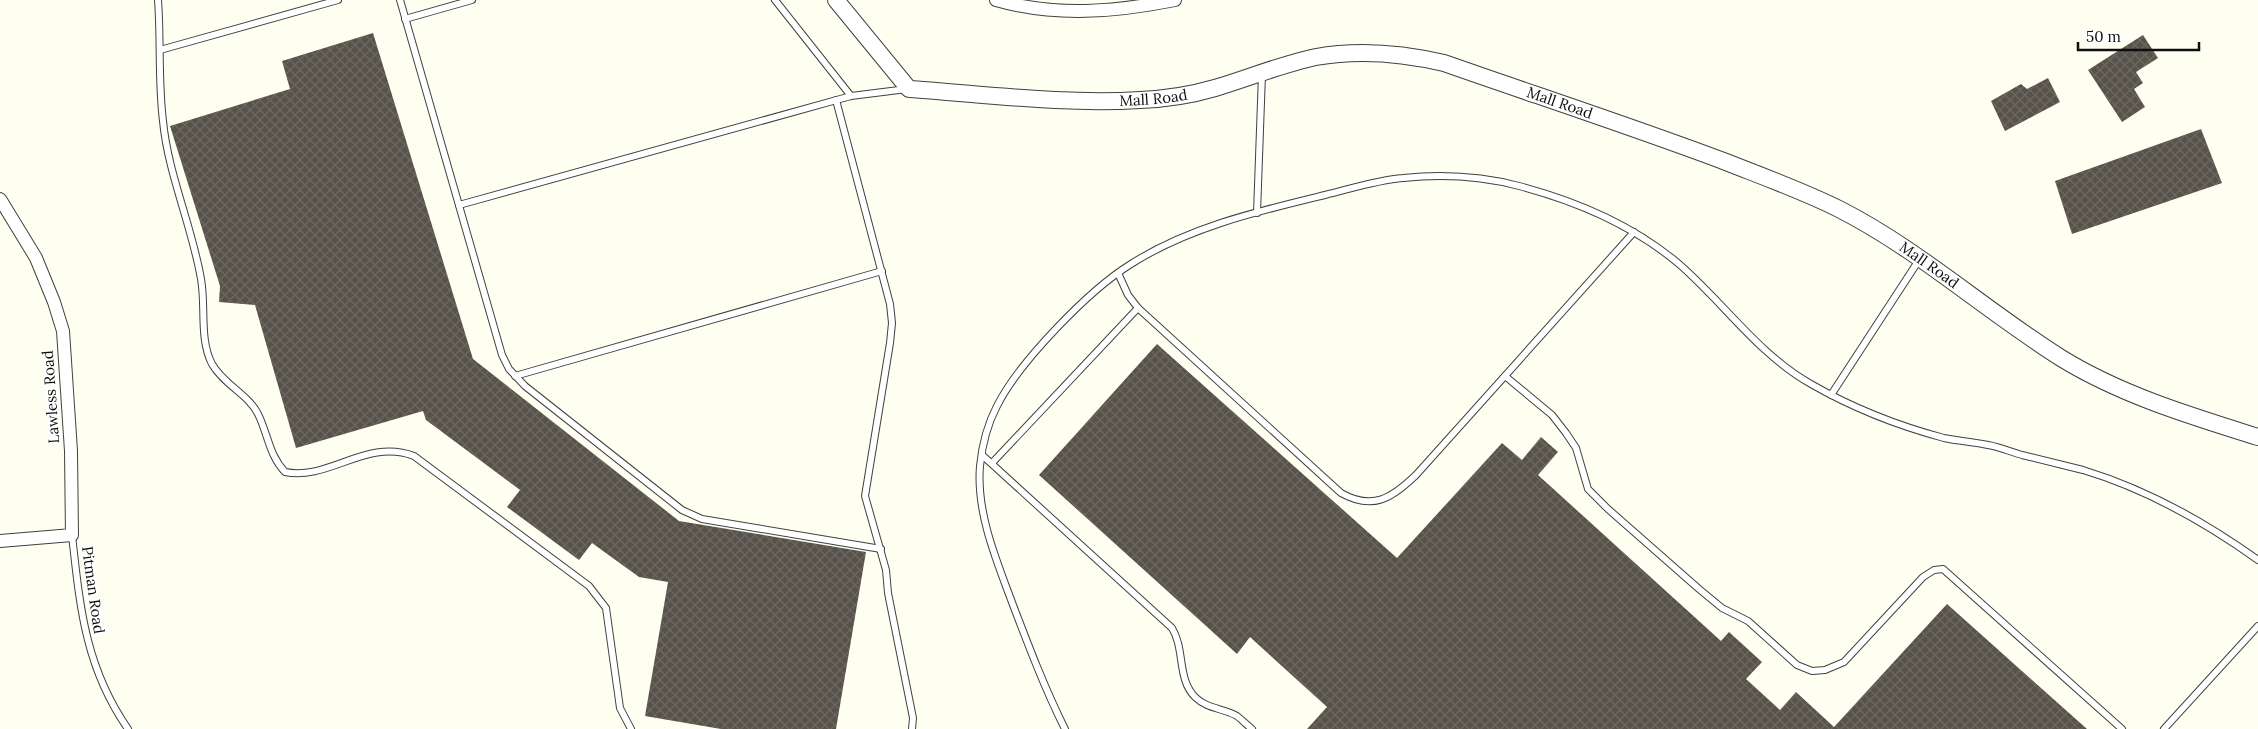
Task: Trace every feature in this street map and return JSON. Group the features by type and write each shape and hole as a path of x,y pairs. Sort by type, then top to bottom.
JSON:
{"street":[{"path":"836,0 909,89"},
{"path":"996,0 1021,7 1058,12 1098,12 1175,0"},
{"name":"Mall Road","path":"909,89 1079,100 1139,100 1179,96 1214,88 1317,57 1367,52 1407,54 1444,63 1679,144 1782,184 1840,210 1888,238 2062,358 2108,382 2164,406 2258,437"},
{"name":"Lawless Road","path":"0,199 36,258 54,302 62,331 71,451 72,535"},
{"path":"0,541 72,535"}],"lane":[{"path":"158,0 163,122 197,257 202,284 207,349 212,364 222,378 246,399 258,414 278,464 285,472 295,474 390,450 414,456 599,597 606,608 610,620 620,708 632,729"},
{"path":"160,50 338,0"},
{"path":"400,0 502,355 515,376 525,386 682,510 702,519 881,549"},
{"path":"405,19 472,0"},
{"path":"775,0 851,96"},
{"path":"1257,212 1262,72"},
{"path":"459,205 851,96 909,89"},
{"path":"836,100 882,271 892,323 865,496 881,549 912,718 912,729"},
{"path":"1065,729 1033,658 1001,573 981,500 980,469 985,434 1010,384 1073,313 1102,284 1132,263 1184,236 1257,212 1400,178 1440,176 1480,178 1519,186 1587,210 1634,232 1679,265 1775,360 1807,382 1831,395 1888,419 1945,438 1993,446 2085,471 2123,484 2208,526 2258,560"},
{"path":"1118,273 1128,296 1138,308 1341,493 1360,502 1384,499 1404,487 1634,232"},
{"path":"1831,395 1919,260"},
{"path":"515,376 882,271"},
{"path":"992,463 1138,308"},
{"path":"1505,376 1552,415 1566,433 1576,448 1588,489 1608,510 1722,608 1748,621 1797,665 1812,672 1825,670 1844,662 1923,577 1934,570 1943,569 2122,729"},
{"path":"982,455 1172,628 1180,646 1183,671 1193,696 1212,708 1237,716 1252,729"},
{"name":"Pitman Road","path":"72,535 82,620 90,652 101,681 128,729"},
{"path":"2164,729 2258,626"}],"building":[{"path":"373,33 473,359 679,521 866,552 836,729 721,729 645,716 668,582 639,577 592,543 579,560 507,507 520,490 426,420 423,411 296,448 255,305 219,302 220,286 170,126 290,89 282,61"},
{"path":"2143,35 2158,58 2136,72 2143,83 2134,89 2145,107 2122,122 2088,70"},
{"path":"2048,78 2060,102 2005,131 1991,101 2021,84 2027,89"},
{"path":"2201,129 2222,183 2072,234 2055,181"},
{"path":"1157,344 1397,558 1502,443 1522,460 1541,437 1558,452 1538,475 1721,641 1729,632 1762,662 1746,679 1780,710 1796,692 1834,727 1947,604 2087,729 1307,729 1327,707 1250,637 1237,654 1039,475"}]}
